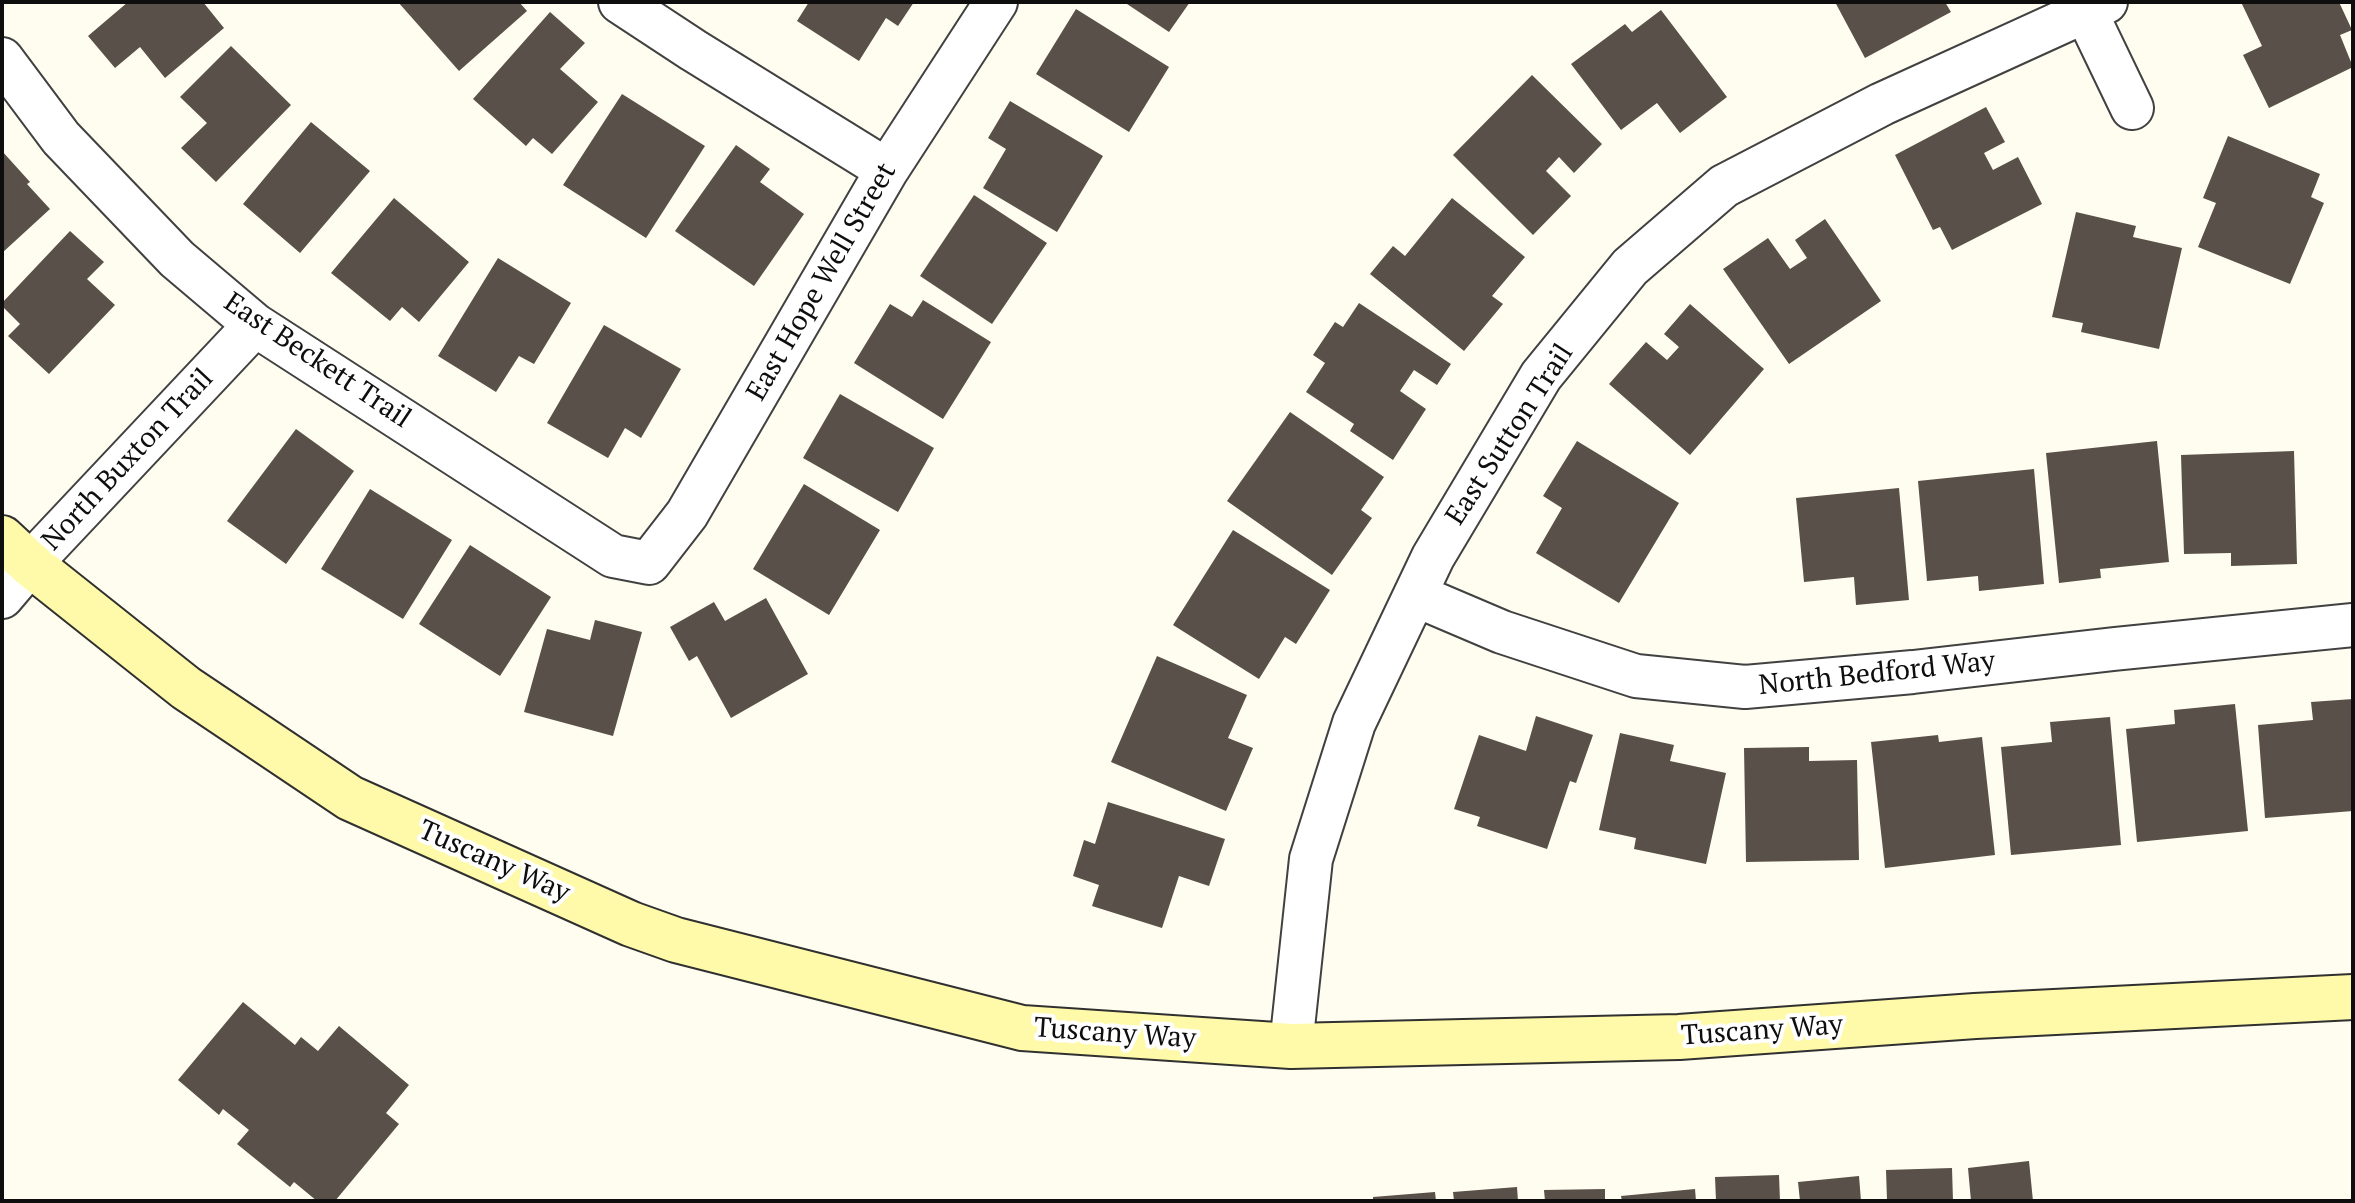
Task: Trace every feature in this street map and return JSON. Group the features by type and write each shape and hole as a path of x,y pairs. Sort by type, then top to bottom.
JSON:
{"street":[{"path":"620,2 887,170"},
{"name":"East Hope Well Street","path":"649,563 687,514 887,170 996,2"},
{"path":"2091,5 2132,108"},
{"name":"East Sutton Trail","path":"1291,1046 1311,859 1354,723 1433,557 1541,376 1630,267 1724,186 1882,104 2091,5"},
{"name":"East Beckett Trail","path":"2,59 61,138 177,259 255,325 613,556 649,563"},
{"name":"North Buxton Trail","path":"2,597 16,551 255,325"},
{"name":"Tuscany Way","path":"16,551 186,688 350,798 631,924 691,944 1022,1028 1291,1046 1679,1037 1975,1016 2353,997"},
{"name":"North Bedford Way","path":"1415,595 1502,632 1636,676 1745,687 2353,625"}],"building":[{"path":"128,2 203,2 224,28 165,78 140,47 115,68 88,36"},
{"path":"398,2 519,2 527,11 459,71"},
{"path":"809,2 914,2 898,26 886,18 859,61 797,21"},
{"path":"1124,2 1190,2 1169,32"},
{"path":"1835,2 1945,2 1951,12 1865,58"},
{"path":"2241,2 2339,2 2352,30 2340,35 2353,67 2269,108 2243,55 2262,46"},
{"path":"1076,9 1169,67 1129,132 1036,74"},
{"path":"1661,10 1727,97 1680,133 1657,103 1621,130 1571,64 1625,24 1632,32"},
{"path":"550,12 585,43 560,69 598,102 552,154 533,138 526,146 473,99"},
{"path":"231,46 291,105 216,182 181,148 207,123 180,97"},
{"path":"1532,75 1602,144 1574,173 1559,157 1546,171 1571,196 1533,235 1453,155"},
{"path":"622,94 705,146 646,238 563,185"},
{"path":"1010,101 1103,156 1057,232 983,188 1006,149 988,138"},
{"path":"1986,107 2005,142 1984,153 1993,170 2018,157 2042,204 1952,250 1940,227 1933,230 1895,155"},
{"path":"311,122 370,171 300,253 243,204"},
{"path":"2228,136 2320,174 2311,197 2324,203 2290,284 2198,247 2216,203 2203,198"},
{"path":"736,145 770,169 760,182 804,214 754,286 675,231"},
{"path":"2,151 50,209 2,253"},
{"path":"974,195 1047,243 992,324 920,276"},
{"path":"394,198 469,262 419,322 402,307 390,321 331,273"},
{"path":"1452,198 1525,257 1492,296 1503,304 1464,351 1370,274 1393,246 1405,256"},
{"path":"2076,212 2136,226 2133,237 2182,248 2159,349 2081,332 2083,323 2052,317"},
{"path":"1825,219 1881,301 1789,364 1723,269 1768,238 1790,269 1807,258 1795,240"},
{"path":"70,231 104,262 87,279 115,305 49,374 8,336 20,324 2,303"},
{"path":"498,258 571,303 534,364 519,356 496,392 438,356"},
{"path":"923,300 991,342 943,419 854,363 890,304 912,317"},
{"path":"1359,303 1451,364 1437,385 1414,370 1400,391 1426,409 1393,460 1350,431 1354,424 1306,392 1325,363 1313,355 1335,322 1343,327"},
{"path":"1690,304 1764,369 1690,455 1609,384 1646,342 1667,360 1679,347 1664,334"},
{"path":"604,325 681,369 641,438 625,428 608,458 547,423"},
{"path":"840,394 934,448 898,512 803,458"},
{"path":"1290,412 1384,477 1361,510 1372,518 1332,575 1227,501"},
{"path":"296,429 354,471 286,564 227,521"},
{"path":"1577,441 1679,503 1619,603 1536,553 1562,508 1543,496"},
{"path":"2157,441 2169,562 2100,569 2101,578 2059,583 2046,453"},
{"path":"2294,451 2297,564 2231,566 2231,553 2184,554 2181,455"},
{"path":"2034,469 2044,584 1979,591 1978,576 1927,581 1918,481"},
{"path":"804,484 880,530 829,615 753,569"},
{"path":"1899,488 1909,600 1856,605 1854,577 1804,582 1796,498"},
{"path":"370,489 452,540 403,619 321,569"},
{"path":"1233,530 1330,590 1296,644 1285,637 1259,679 1173,625"},
{"path":"470,545 551,597 500,676 419,624"},
{"path":"766,598 808,674 731,718 697,656 689,661 670,627 714,602 725,621"},
{"path":"595,620 642,632 613,736 524,712 547,629 590,640"},
{"path":"1157,656 1247,695 1228,738 1253,748 1226,811 1111,762"},
{"path":"2353,699 2353,811 2265,818 2258,725 2313,720 2311,702"},
{"path":"2235,704 2248,831 2137,842 2126,729 2175,724 2174,710"},
{"path":"1536,716 1593,735 1576,783 1570,781 1547,849 1477,826 1480,817 1454,809 1479,735 1526,751"},
{"path":"2110,717 2121,845 2011,855 2001,747 2052,742 2050,722"},
{"path":"1620,733 1674,745 1670,761 1726,773 1706,864 1634,849 1636,838 1599,830"},
{"path":"1938,735 1939,742 1982,737 1995,855 1885,868 1871,742"},
{"path":"1809,747 1809,761 1857,760 1859,860 1746,862 1744,748"},
{"path":"1108,802 1225,839 1209,886 1179,876 1162,928 1092,906 1099,885 1073,876 1084,840 1095,844"},
{"path":"243,1002 295,1045 301,1037 318,1051 339,1026 409,1085 386,1113 399,1124 335,1201 317,1201 294,1182 290,1187 237,1144 249,1130 223,1109 219,1115 178,1080"},
{"path":"2029,1161 2033,1201 1971,1201 1968,1168"},
{"path":"1952,1168 1953,1201 1887,1201 1886,1170"},
{"path":"1779,1175 1780,1201 1716,1201 1715,1177"},
{"path":"1859,1176 1861,1201 1800,1201 1798,1182"},
{"path":"1517,1187 1518,1201 1454,1201 1453,1192"},
{"path":"1605,1189 1605,1201 1545,1201 1544,1190"},
{"path":"1695,1189 1696,1201 1622,1201 1621,1196"},
{"path":"1435,1192 1436,1201 1373,1201 1373,1197"}]}
